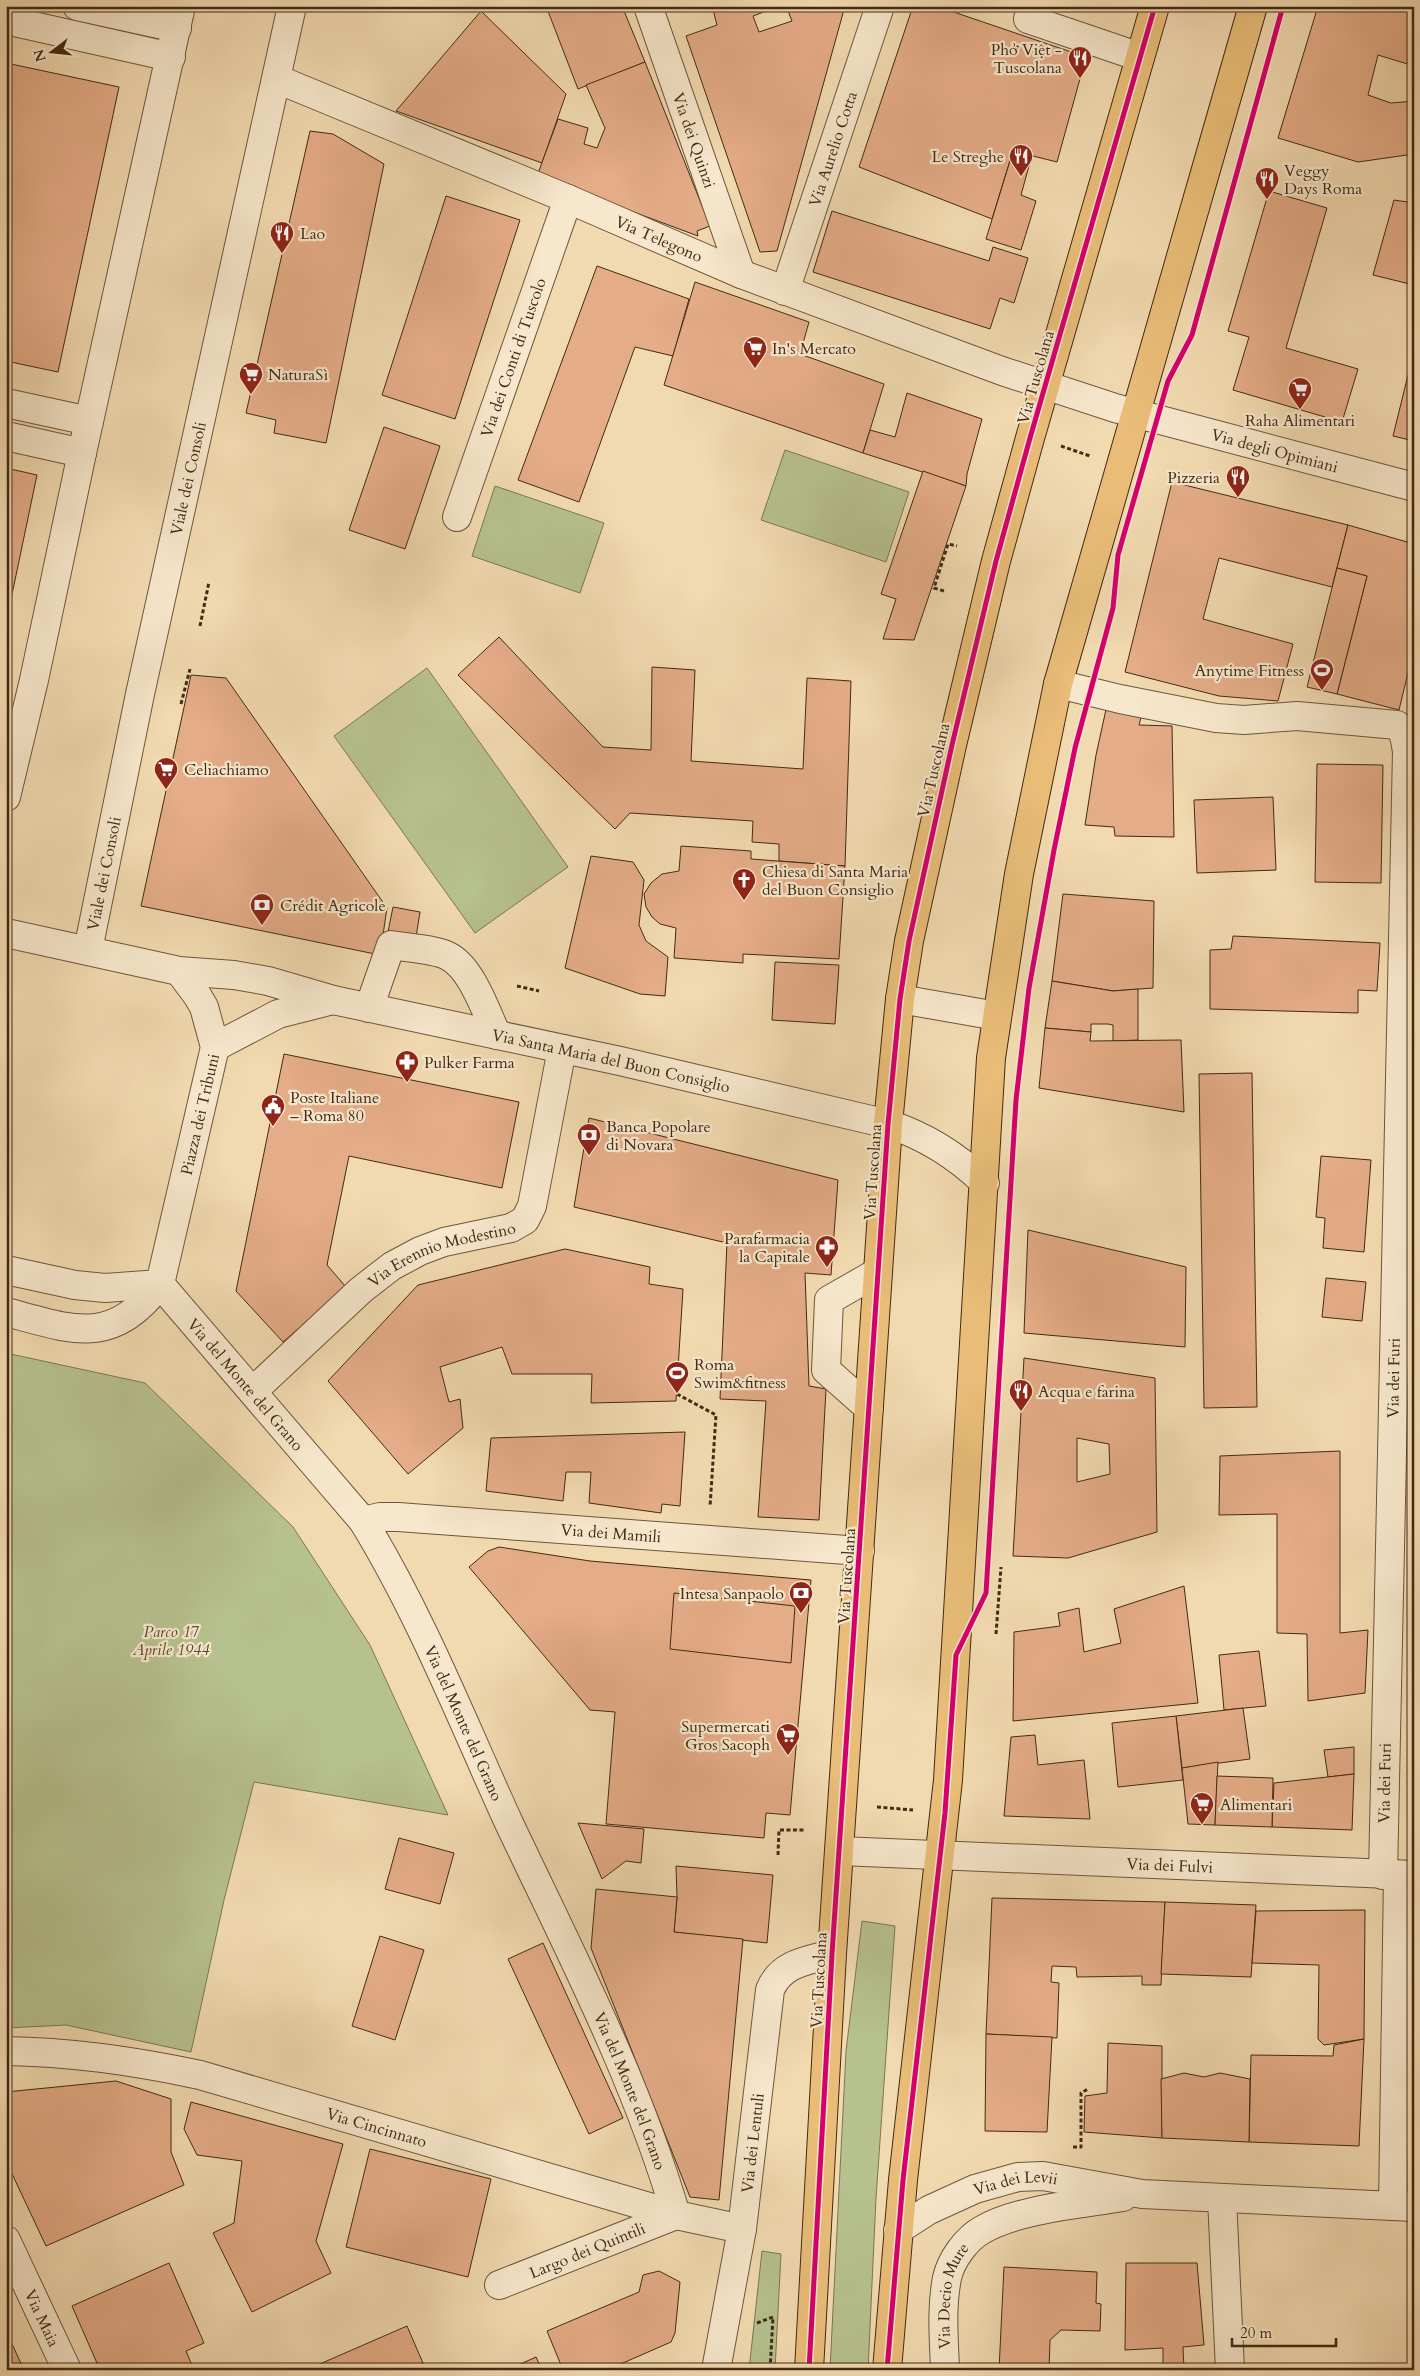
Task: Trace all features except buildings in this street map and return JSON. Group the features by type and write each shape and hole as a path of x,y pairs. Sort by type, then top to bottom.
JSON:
{"main road":[{"name":"Via Tuscolana","path":"809,2370 832,1954 888,1124 900,999 920,885 996,560 1155,6"},
{"path":"887,2370 898,2230 948,1780 992,1058 997,1016 1019,874 1058,684 1253,6"}],"street":[{"path":"6,797 34,680 82,453 179,17 77,6"},
{"name":"Viale dei Consoli","path":"88,950 140,694 292,6"},
{"name":"Via dei Quinzi","path":"648,6 741,274"},
{"name":"Via Aurelio Cotta","path":"785,291 880,6"},
{"path":"1028,19 1140,57"},
{"path":"6,20 171,57"},
{"name":"Via Telegono","path":"277,79 568,199 741,274 1046,386"},
{"name":"Via dei Conti di Tuscolo","path":"457,517 568,199"},
{"name":"Via degli Opimiani","path":"1046,386 1136,414 1414,487"},
{"path":"6,403 89,421"},
{"path":"6,436 82,453"},
{"name":"Via dei Furi","path":"1058,684 1120,699 1216,718 1244,720 1297,716 1397,725 1402,728 1407,761 1405,1236 1398,1875 1405,1976 1403,2206"},
{"path":"6,933 179,972"},
{"path":"369,1008 390,945 447,955 460,964 468,975 497,1035"},
{"name":"Via Santa Maria del Buon Consiglio","path":"179,972 234,975 301,988 333,1000 562,1049 888,1124"},
{"name":"Piazza dei Tribuni","path":"160,1284 215,1047 204,1007 198,995 179,972"},
{"path":"900,999 997,1016"},
{"name":"Via Santa Maria del Buon Consiglio","path":"215,1047 278,1014 333,1000"},
{"name":"Via Erennio Modestino","path":"253,1391 361,1290 392,1266 433,1246 512,1228 525,1220 532,1206 562,1049"},
{"name":"Via Tuscolana","path":"888,1124 929,1140 964,1163 985,1182"},
{"path":"6,1270 75,1285 105,1288 160,1284"},
{"path":"869,1408 826,1370 829,1300 878,1272"},
{"path":"6,1312 61,1326 86,1329 106,1327 135,1312 160,1284"},
{"name":"Via del Monte del Grano","path":"160,1284 363,1521 385,1558 423,1633 626,2074 650,2133 676,2215"},
{"name":"Via dei Mamili","path":"363,1521 380,1517 398,1517 860,1551"},
{"path":"840,1850 941,1855"},
{"name":"Via dei Fulvi","path":"941,1855 1398,1875"},
{"name":"Via dei Lentuli","path":"716,2370 742,2229 770,1990 778,1975 790,1966 832,1954"},
{"name":"Via Cincinnato","path":"6,2051 92,2055 200,2075 676,2215 742,2229"},
{"name":"Via dei Levii","path":"898,2230 929,2210 974,2189 1018,2177 1043,2176 1142,2194 1403,2206"},
{"name":"Via dei Levii","path":"981,2230 1003,2221 1041,2212 1142,2194"},
{"path":"1222,2198 1230,2370"},
{"name":"Largo dei Quintili","path":"499,2285 676,2215"},
{"name":"Via Decio Mure","path":"945,2370 944,2307 948,2276 966,2244 981,2230"},
{"name":"Via Maia","path":"6,2240 67,2370"}],"path":[{"path":"1053,444 1100,459"},
{"path":"944,591 934,588 948,544 957,546"},
{"path":"200,626 209,582"},
{"path":"181,704 190,669"},
{"path":"517,986 539,991"},
{"path":"676,1394 716,1415 710,1508"},
{"path":"996,1634 1000,1567"},
{"path":"877,1808 918,1810"},
{"path":"778,1855 779,1830 804,1830"},
{"path":"1081,2147 1082,2093 1088,2089"},
{"path":"756,2324 773,2317 770,2370"},
{"path":"771,2350 779,2350"}],"green space":[{"path":"785,450 909,492 886,562 761,520"},
{"path":"495,486 604,523 580,593 472,556"},
{"path":"427,668 568,867 475,933 334,736"},
{"name":"Parco 17 Aprile 1944","path":"6,1353 145,1383 293,1527 370,1645 448,1815 254,1782 224,1900 191,2052 66,2025 6,2028"},
{"path":"862,1921 895,1926 876,2198 868,2370 830,2370 846,2051"},
{"path":"762,2251 781,2254 775,2370 749,2370"}],"cycle path":[{"path":"809,2370 832,1954 888,1124 900,999 909,941 952,745 996,561 1155,6"},
{"path":"887,2370 903,2180 945,1813 956,1655 986,1593 1016,1100 1029,988 1075,748 1113,608 1118,555 1168,381 1192,335 1283,6"}],"place":[{"name":"Phở Việt - Tuscolana","path":"1080,79"},
{"name":"Le Streghe","path":"1021,177"},
{"name":"Veggy Days Roma","path":"1267,200"},
{"name":"Lao","path":"282,254"},
{"name":"In's Mercato","path":"755,369"},
{"name":"NaturaSì","path":"251,395"},
{"name":"Raha Alimentari","path":"1300,410"},
{"name":"Pizzeria","path":"1238,498"},
{"name":"Anytime Fitness","path":"1322,691"},
{"name":"Celiachiamo","path":"166,790"},
{"name":"Chiesa di Santa Maria del Buon Consiglio","path":"744,901"},
{"name":"Crédit Agricole","path":"262,926"},
{"name":"Pulker Farma","path":"407,1083"},
{"name":"Poste Italiane – Roma 80","path":"273,1127"},
{"name":"Banca Popolare di Novara","path":"589,1156"},
{"name":"Parafarmacia la Capitale","path":"827,1268"},
{"name":"Roma Swim&fitness","path":"677,1394"},
{"name":"Acqua e farina","path":"1021,1412"},
{"name":"Intesa Sanpaolo","path":"801,1614"},
{"name":"Supermercati Gros Sacoph","path":"788,1756"},
{"name":"Alimentari","path":"1202,1825"}]}
